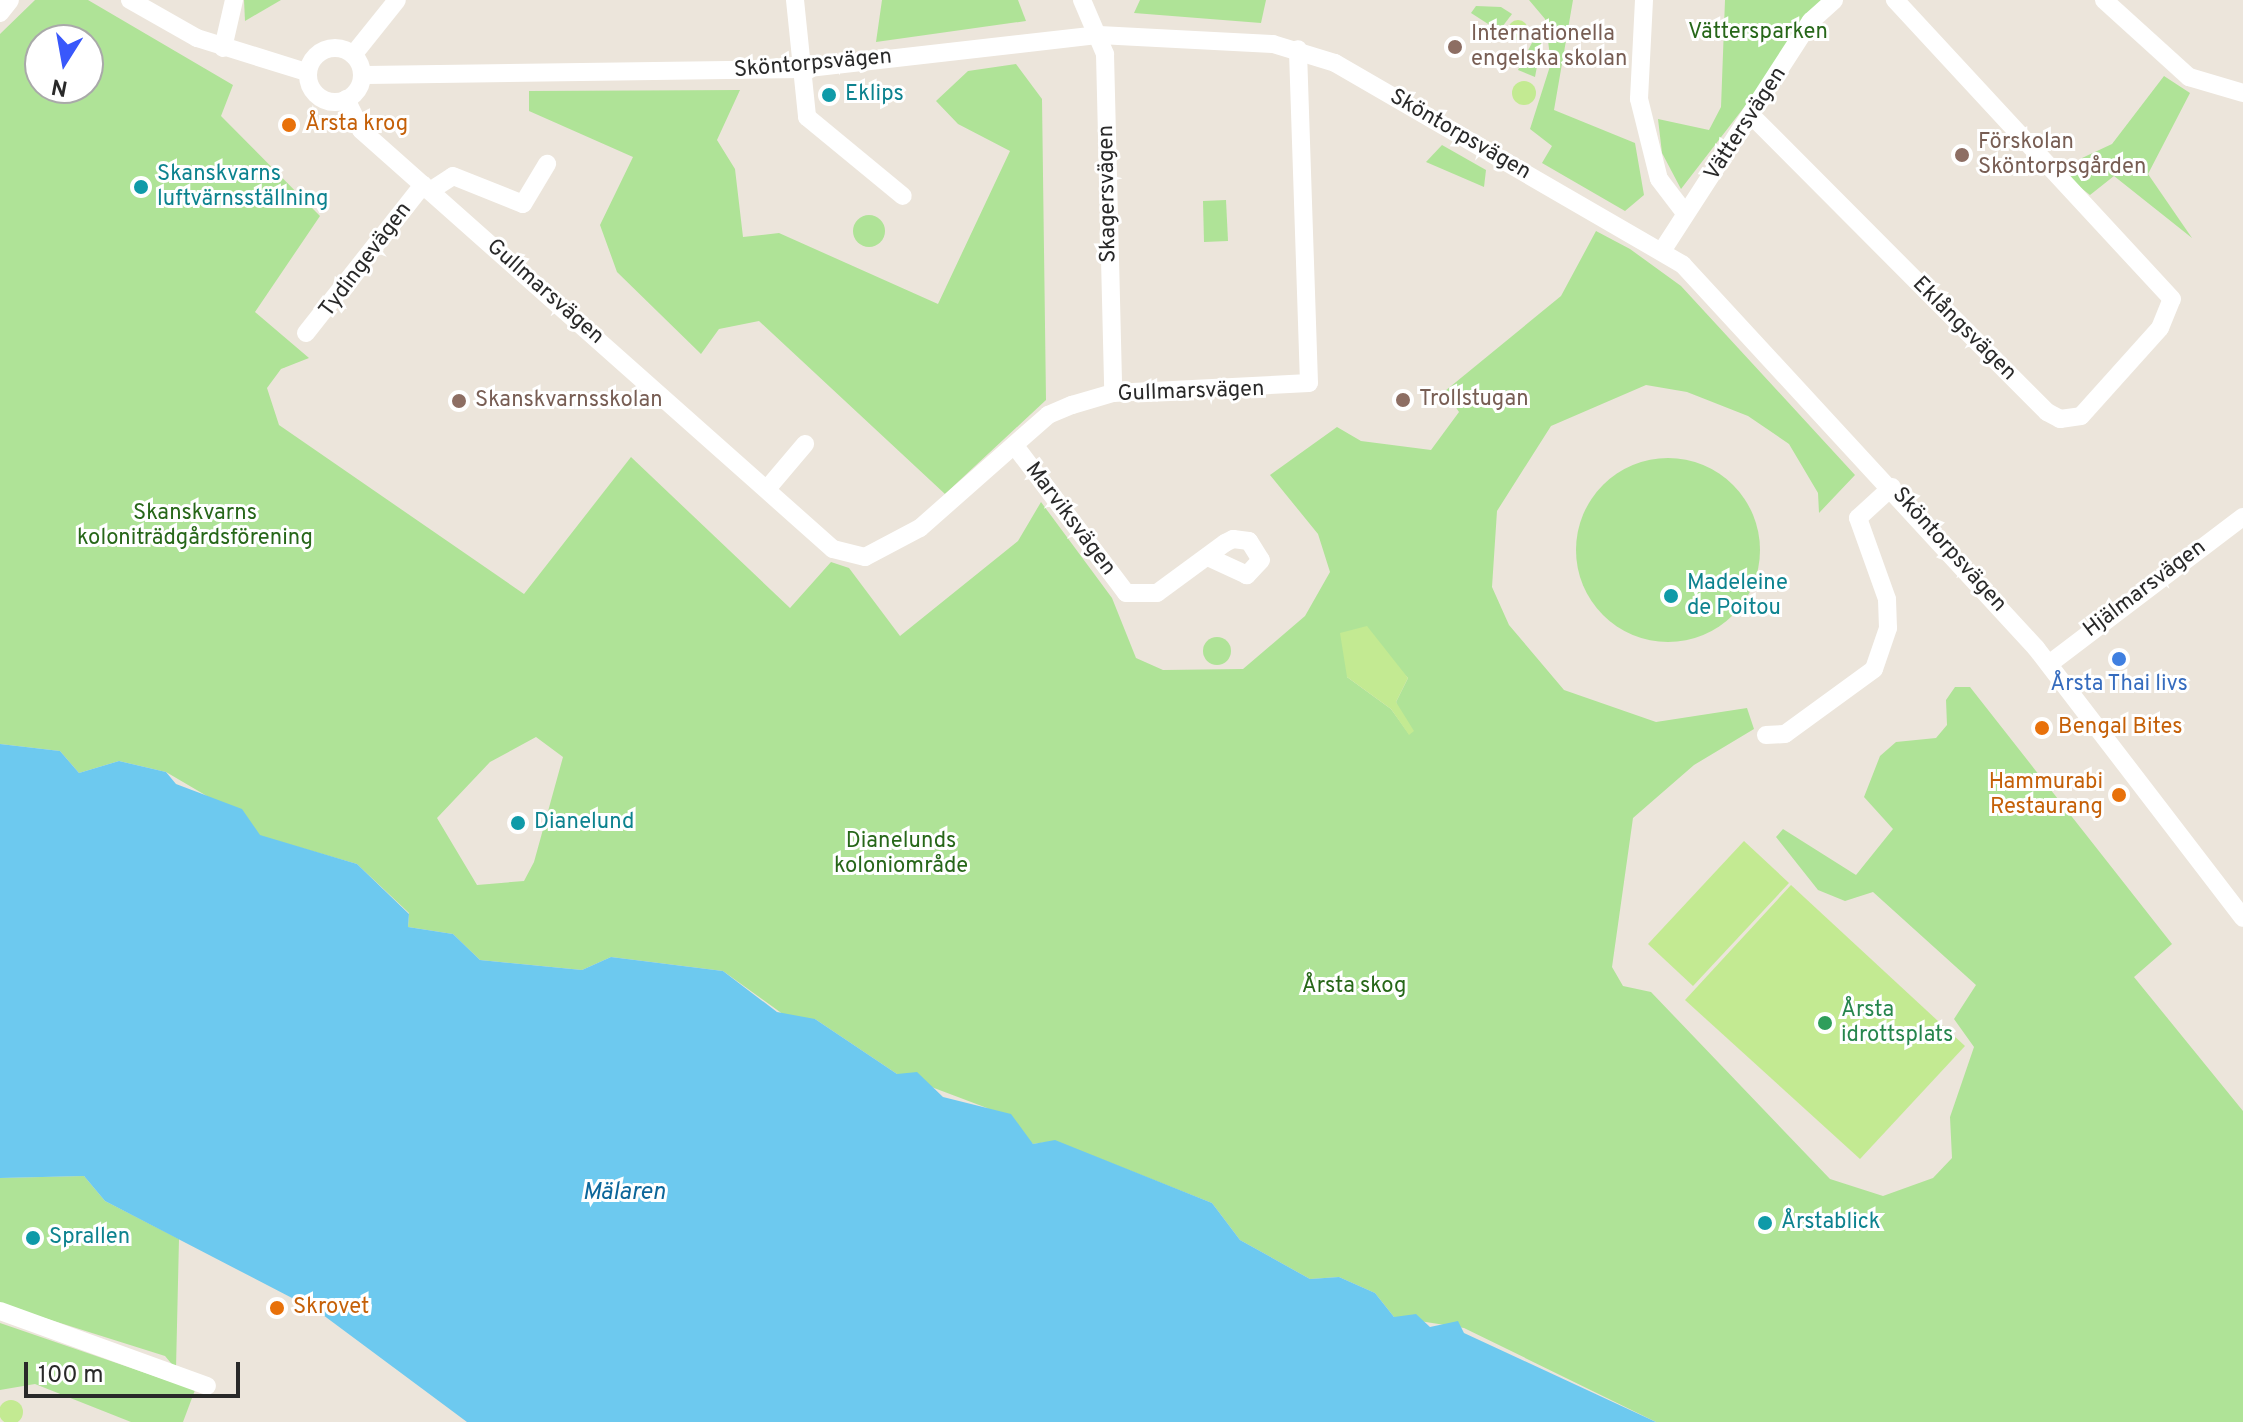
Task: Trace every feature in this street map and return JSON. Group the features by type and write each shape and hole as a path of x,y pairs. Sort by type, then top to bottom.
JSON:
{"street":[{"path":"0,13 10,0"},
{"path":"130,0 223,48 303,71 318,96 346,99 366,75 353,55"},
{"path":"223,48 234,0"},
{"path":"353,55 397,0"},
{"path":"795,0 807,117 903,196"},
{"name":"Skagersvägen","path":"1082,0 1099,35 1113,393"},
{"path":"1644,0 1639,99 1659,179 1685,213"},
{"name":"Vättersvägen","path":"1662,251 1685,213 1754,118 1811,21 1834,0"},
{"name":"Eklångsvägen","path":"1754,118 2060,419 2086,412 2173,307 2165,289 1895,0"},
{"path":"2104,0 2189,77 2243,93"},
{"name":"Sköntorpsvägen","path":"366,75 800,69 1099,35 1298,49 1359,75 1662,251 1755,338 2052,668 2236,896 2243,918"},
{"name":"Gullmarsvägen","path":"346,99 361,130 833,549 865,557 920,528 1048,415 1113,393 1309,383 1298,49"},
{"path":"303,71 316,55 353,55"},
{"path":"426,188 453,176 523,204 547,164"},
{"name":"Tydingevägen","path":"306,333 426,188"},
{"path":"767,489 805,444"},
{"name":"Marviksvägen","path":"1015,446 1126,593 1157,593 1208,557"},
{"path":"1766,735 1785,734 1874,669 1888,628 1887,599 1858,518 1892,487"},
{"name":"Hjälmarsvägen","path":"2052,668 2243,517"},
{"name":"Hjälmarsvägen","path":"2052,668 2243,530"},
{"path":"0,1311 207,1386"}],"green space":[{"name":"Årsta skog","path":"35,0 88,0 233,85 221,116 320,216 255,312 309,358 281,369 267,388 279,425 524,594 631,457 790,608 831,562 849,568 900,636 1018,541 1041,502 1112,598 1136,658 1163,670 1243,669 1305,616 1330,572 1318,534 1270,475 1337,427 1361,441 1431,450 1459,412 1445,391 1561,296 1596,231 1630,249 1681,286 1855,475 1819,513 1818,493 1789,444 1748,416 1687,392 1646,385 1551,426 1497,511 1492,587 1509,625 1564,690 1656,722 1747,708 1754,729 1694,765 1633,818 1612,967 1623,986 1651,992 1830,1179 1883,1196 1933,1178 1952,1158 1950,1117 1974,1047 1954,1019 1976,985 1873,892 1845,901 1818,890 1776,837 1783,829 1856,875 1893,829 1864,797 1880,756 1896,742 1936,738 1947,725 1946,700 1955,687 1970,687 2172,944 2134,977 2243,1111 2243,1422 1656,1422 1464,1328 1394,1317 1375,1293 1339,1277 1310,1279 1240,1240 1212,1203 1055,1141 1033,1144 987,1108 897,1074 815,1019 791,1020 723,971 611,957 582,970 480,960 453,934 408,927 409,913 357,864 260,836 246,819 166,772 119,761 79,773 60,751 0,744 0,34","holes":["1393,662 1408,678 1396,702 1409,734 1391,709 1347,677","536,737 563,757 534,862 524,881 477,885 437,818 490,762"]},
{"path":"244,0 281,0 245,21"},
{"path":"882,0 1018,0 1026,21 876,42"},
{"path":"1140,0 1266,0 1261,23 1134,13"},
{"path":"1529,0 1573,0 1554,110 1635,143 1644,195 1625,211 1542,163 1552,146 1530,129 1551,63 1545,19"},
{"name":"Vättersparken","path":"1725,0 1827,0 1681,189 1662,153 1658,119 1709,130 1721,107"},
{"path":"1476,6 1501,7 1512,14 1499,31 1471,13"},
{"path":"1514,20 1522,20 1528,30 1522,40 1514,40 1508,34 1508,26"},
{"path":"1536,35 1542,39 1535,77 1518,70"},
{"path":"1016,64 1042,99 1046,400 945,494 759,321 719,329 701,354 617,272 600,225 633,157 529,111 529,91 740,90 717,140 735,169 743,237 779,233 938,304 1010,151 958,124 936,101 968,71"},
{"path":"2164,76 2190,93 2148,174 2192,238 2114,176 2090,195 2066,176 2082,158 2112,144"},
{"path":"1524,81 1535,88 1536,93 1529,104 1524,105 1513,98 1512,93 1519,82"},
{"path":"1442,145 1486,170 1484,187 1426,162"},
{"path":"1226,200 1228,241 1204,242 1203,201"},
{"path":"869,215 880,220 885,231 880,242 869,247 858,242 853,231 858,220"},
{"path":"1668,458 1703,465 1733,485 1753,515 1760,550 1753,585 1733,615 1703,635 1668,642 1633,635 1603,615 1583,585 1576,550 1583,515 1603,485 1633,465"},
{"path":"1367,626 1408,678 1396,702 1414,731 1409,735 1391,709 1347,677 1340,633"},
{"path":"1217,637 1227,641 1231,651 1227,661 1217,665 1207,661 1203,651 1207,641"},
{"path":"1744,841 1789,883 1693,986 1648,944"},
{"name":"Årsta idrottsplats","path":"1791,885 1965,1046 1860,1159 1685,1000"},
{"path":"84,1176 105,1201 179,1239 176,1369 165,1356 0,1304 0,1178"},
{"path":"0,1323 195,1390 183,1422 131,1422 35,1384 0,1390"},
{"path":"11,1400 19,1404 23,1412 19,1420 11,1424 3,1420 -1,1412 3,1404"}],"water":[{"name":"Mälaren","path":"0,744 60,751 79,773 119,761 166,772 176,784 242,809 260,835 357,864 409,914 408,927 453,934 480,960 582,970 611,957 723,971 777,1012 815,1019 897,1074 917,1072 943,1097 1011,1114 1033,1144 1055,1140 1212,1203 1240,1240 1310,1279 1339,1277 1375,1293 1394,1317 1416,1314 1430,1327 1458,1321 1464,1333 1656,1422 467,1422 319,1312 105,1201 84,1176 0,1178"}],"place":[{"name":"Internationella engelska skolan","path":"1455,47"},
{"name":"Eklips","path":"829,95"},
{"name":"Årsta krog","path":"289,125"},
{"name":"Förskolan Sköntorpsgården","path":"1962,155"},
{"name":"Skanskvarns luftvärnsställning","path":"141,187"},
{"name":"Trollstugan","path":"1403,400"},
{"name":"Skanskvarnsskolan","path":"459,401"},
{"name":"Madeleine de Poitou","path":"1671,596"},
{"name":"Årsta Thai livs","path":"2119,659"},
{"name":"Bengal Bites","path":"2042,728"},
{"name":"Hammurabi Restaurang","path":"2119,795"},
{"name":"Dianelund","path":"518,823"},
{"name":"Årsta idrottsplats","path":"1825,1023"},
{"name":"Årstablick","path":"1765,1223"},
{"name":"Sprallen","path":"33,1238"},
{"name":"Skrovet","path":"277,1308"}],"park label":[{"name":"Skanskvarns koloniträdgårdsförening","path":"195,526"},
{"name":"Dianelunds koloniområde","path":"901,854"}]}
